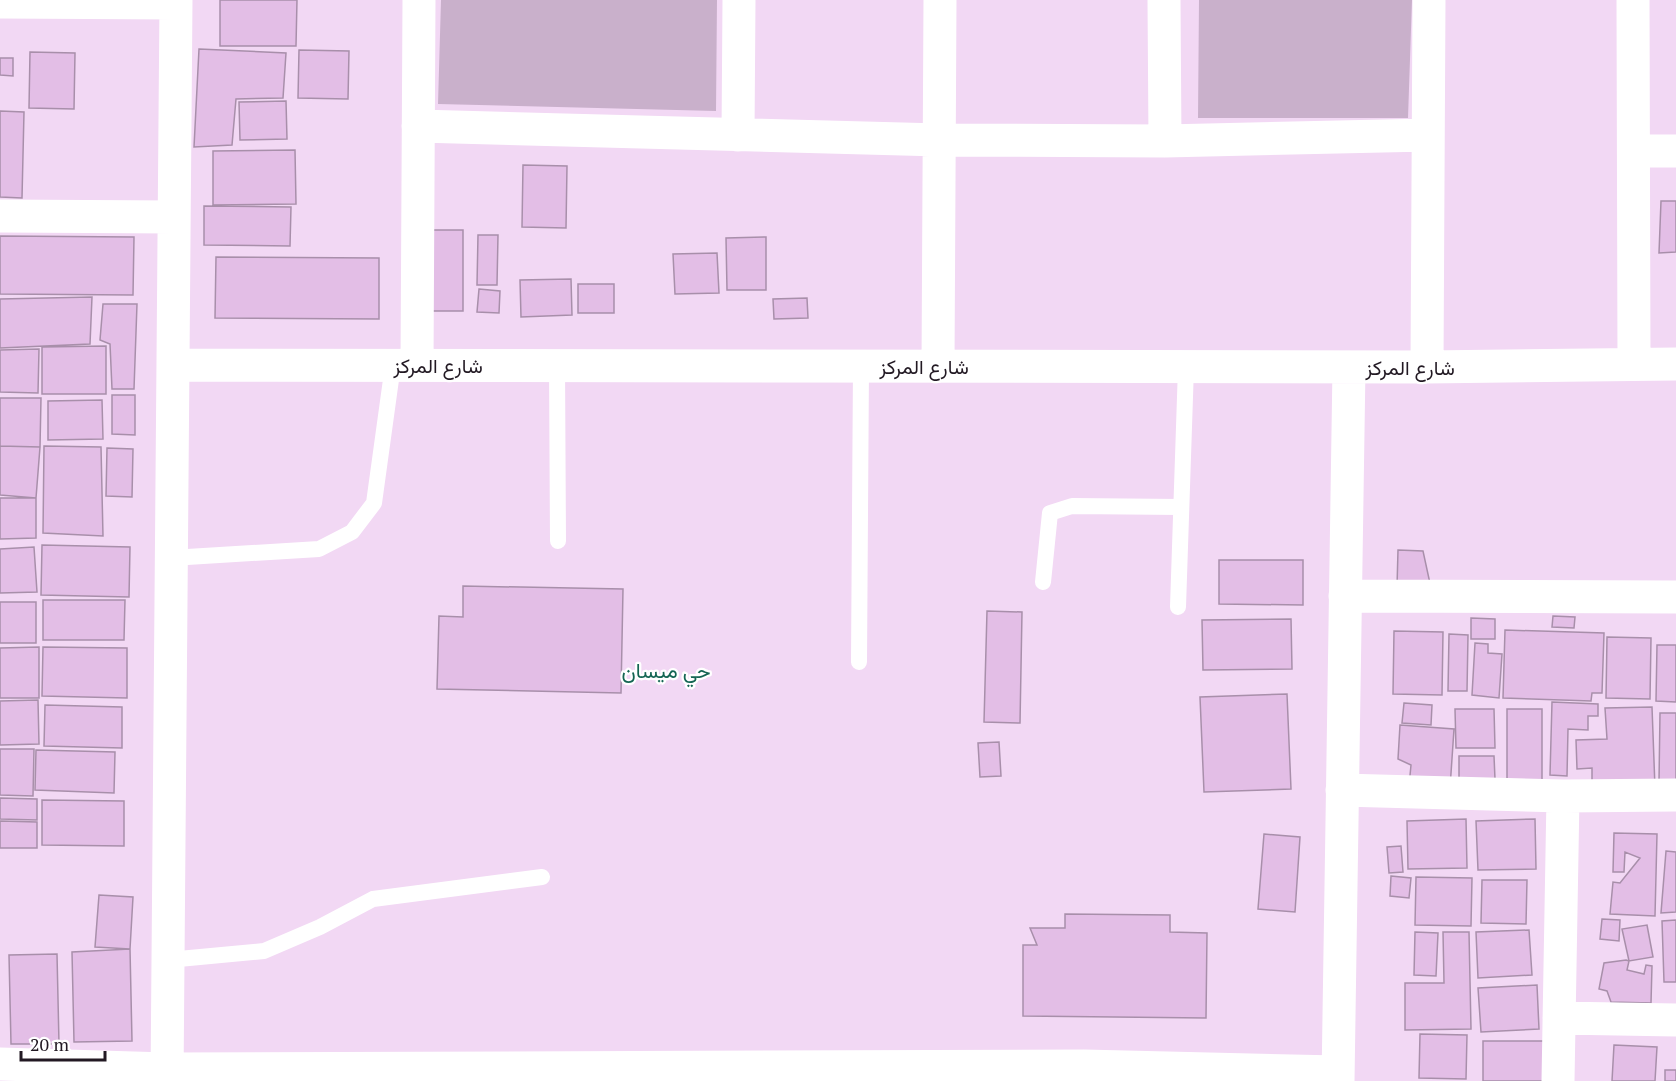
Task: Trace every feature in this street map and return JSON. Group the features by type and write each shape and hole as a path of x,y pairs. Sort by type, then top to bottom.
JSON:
{"street":[{"path":"405,365 418,126 419,0"},
{"path":"738,135 739,0"},
{"path":"938,366 940,0"},
{"path":"1164,0 1165,141"},
{"path":"1427,367 1429,0"},
{"path":"1633,0 1634,364"},
{"path":"0,2 176,2 167,1075"},
{"path":"418,126 940,140 1165,141 1428,135"},
{"path":"1634,151 1676,150"},
{"path":"0,216 174,217"},
{"name":"شارع المركز","path":"172,365 1427,367 1676,364"},
{"path":"0,1065 167,1075 1338,1076 1349,367"},
{"path":"1345,596 1676,597"},
{"path":"1342,790 1563,796 1676,795"},
{"path":"1558,1081 1563,796"},
{"path":"1559,1018 1676,1020"}],"lane":[{"path":"171,558 319,549 351,532 374,503 405,365"},
{"path":"557,365 558,541"},
{"path":"859,662 861,366"},
{"path":"1178,607 1186,367"},
{"path":"1043,582 1050,513 1072,506 1181,507"},
{"path":"168,960 264,951 320,927 373,899 542,877"}],"shaded area":[{"path":"441,0 717,0 716,111 438,104"},
{"path":"1199,0 1412,0 1408,118 1198,118"}],"building":[{"path":"220,0 297,0 296,46 220,46"},
{"path":"199,49 286,53 283,98 236,99 232,145 194,147"},
{"path":"299,50 349,51 348,99 298,98"},
{"path":"30,52 75,53 74,109 29,108"},
{"path":"0,58 13,58 13,76 0,75"},
{"path":"286,101 287,139 240,140 239,102"},
{"path":"0,111 24,112 22,198 0,197"},
{"path":"295,150 296,204 213,205 213,151"},
{"path":"523,165 567,166 566,228 522,227"},
{"path":"1661,201 1676,201 1676,252 1659,253"},
{"path":"204,206 291,207 290,246 204,245"},
{"path":"422,230 463,230 463,311 422,311"},
{"path":"478,235 498,235 497,285 477,285"},
{"path":"0,236 134,237 133,295 0,294"},
{"path":"766,237 766,290 727,290 726,238"},
{"path":"717,253 719,293 675,294 673,254"},
{"path":"216,257 379,258 379,319 215,318"},
{"path":"571,279 572,315 521,317 520,280"},
{"path":"578,284 614,284 614,313 578,313"},
{"path":"479,289 500,291 499,313 477,312"},
{"path":"92,297 90,344 0,348 0,299"},
{"path":"807,298 808,318 774,319 773,299"},
{"path":"103,304 137,304 134,389 112,389 110,344 100,340"},
{"path":"106,346 106,394 42,394 42,347"},
{"path":"39,349 38,393 0,392 0,350"},
{"path":"112,395 135,395 135,435 112,434"},
{"path":"0,398 41,398 40,447 0,446"},
{"path":"102,400 103,439 48,440 48,401"},
{"path":"0,446 40,447 36,498 0,495"},
{"path":"44,446 101,447 103,536 43,533"},
{"path":"107,448 133,449 132,497 106,496"},
{"path":"0,498 36,498 36,538 0,539"},
{"path":"42,545 130,547 129,597 41,595"},
{"path":"34,547 37,592 0,593 0,549"},
{"path":"1398,550 1423,551 1431,588 1397,587"},
{"path":"1219,560 1303,560 1303,605 1219,604"},
{"path":"463,586 623,589 621,693 437,689 439,616 463,617"},
{"path":"43,600 125,600 124,640 43,640"},
{"path":"0,602 36,602 36,643 0,643"},
{"path":"987,611 1022,612 1020,723 984,722"},
{"path":"1553,616 1575,617 1574,628 1552,627"},
{"path":"1471,618 1495,619 1495,639 1471,639"},
{"path":"1291,619 1292,669 1203,670 1202,620"},
{"path":"1505,630 1604,633 1602,693 1592,693 1591,701 1503,698"},
{"path":"1394,631 1443,632 1442,695 1393,694"},
{"path":"1449,634 1468,635 1467,691 1448,691"},
{"path":"1607,637 1651,638 1650,699 1606,698"},
{"path":"1475,643 1488,644 1488,653 1502,654 1499,698 1472,695"},
{"path":"1657,645 1676,645 1676,702 1656,701"},
{"path":"39,647 39,698 0,698 0,648"},
{"path":"43,647 127,648 127,698 42,696"},
{"path":"1287,694 1291,789 1204,792 1200,697"},
{"path":"38,700 39,744 0,745 0,701"},
{"path":"1552,702 1598,704 1598,716 1588,716 1588,730 1568,729 1567,776 1550,775"},
{"path":"1404,703 1432,705 1431,725 1402,723"},
{"path":"45,705 122,707 122,748 44,746"},
{"path":"1652,707 1655,788 1592,790 1592,768 1577,769 1576,740 1607,739 1605,708"},
{"path":"1455,709 1494,709 1495,748 1456,748"},
{"path":"1507,709 1542,709 1542,780 1507,780"},
{"path":"1660,713 1676,713 1676,782 1659,782"},
{"path":"1400,725 1454,729 1450,788 1409,786 1411,765 1398,759"},
{"path":"999,742 1001,776 980,777 978,743"},
{"path":"0,749 34,749 33,796 0,795"},
{"path":"36,750 115,752 114,793 35,790"},
{"path":"1459,756 1494,756 1495,779 1459,779"},
{"path":"0,798 37,799 37,820 0,819"},
{"path":"42,800 124,801 124,846 42,845"},
{"path":"1466,819 1467,868 1408,869 1407,821"},
{"path":"1535,819 1536,869 1478,870 1476,821"},
{"path":"0,821 37,822 37,848 0,848"},
{"path":"1614,833 1657,834 1655,916 1610,914 1613,882 1620,883 1640,858 1625,852 1624,872 1613,872"},
{"path":"1264,834 1300,837 1295,912 1258,909"},
{"path":"1401,846 1403,872 1389,873 1387,847"},
{"path":"1666,851 1676,852 1676,912 1661,913"},
{"path":"1391,876 1411,878 1409,898 1390,896"},
{"path":"1416,877 1472,878 1471,926 1415,925"},
{"path":"1482,880 1527,880 1526,924 1481,923"},
{"path":"99,895 133,897 130,949 95,947"},
{"path":"1065,914 1170,915 1170,932 1207,933 1206,1018 1023,1016 1023,945 1037,945 1030,928 1065,928"},
{"path":"1602,919 1620,920 1619,941 1600,939"},
{"path":"1676,920 1676,982 1664,982 1662,921"},
{"path":"1647,925 1653,957 1629,961 1622,929"},
{"path":"1529,930 1532,975 1478,978 1476,932"},
{"path":"1415,932 1438,933 1436,976 1414,975"},
{"path":"1443,932 1469,932 1471,1029 1405,1030 1405,983 1444,983"},
{"path":"130,949 132,1041 74,1042 72,952"},
{"path":"57,954 59,1044 11,1044 9,955"},
{"path":"1629,961 1627,970 1644,974 1646,965 1652,966 1651,1003 1611,1002 1607,991 1599,989 1604,963"},
{"path":"1537,985 1539,1029 1481,1032 1478,988"},
{"path":"1420,1034 1467,1035 1466,1079 1419,1078"},
{"path":"1483,1041 1550,1041 1550,1081 1483,1081"},
{"path":"1614,1045 1657,1047 1655,1081 1612,1081"},
{"path":"1665,1070 1676,1070 1676,1081 1665,1081"}],"district":[{"name":"حي ميسان","path":"666,670"}]}
